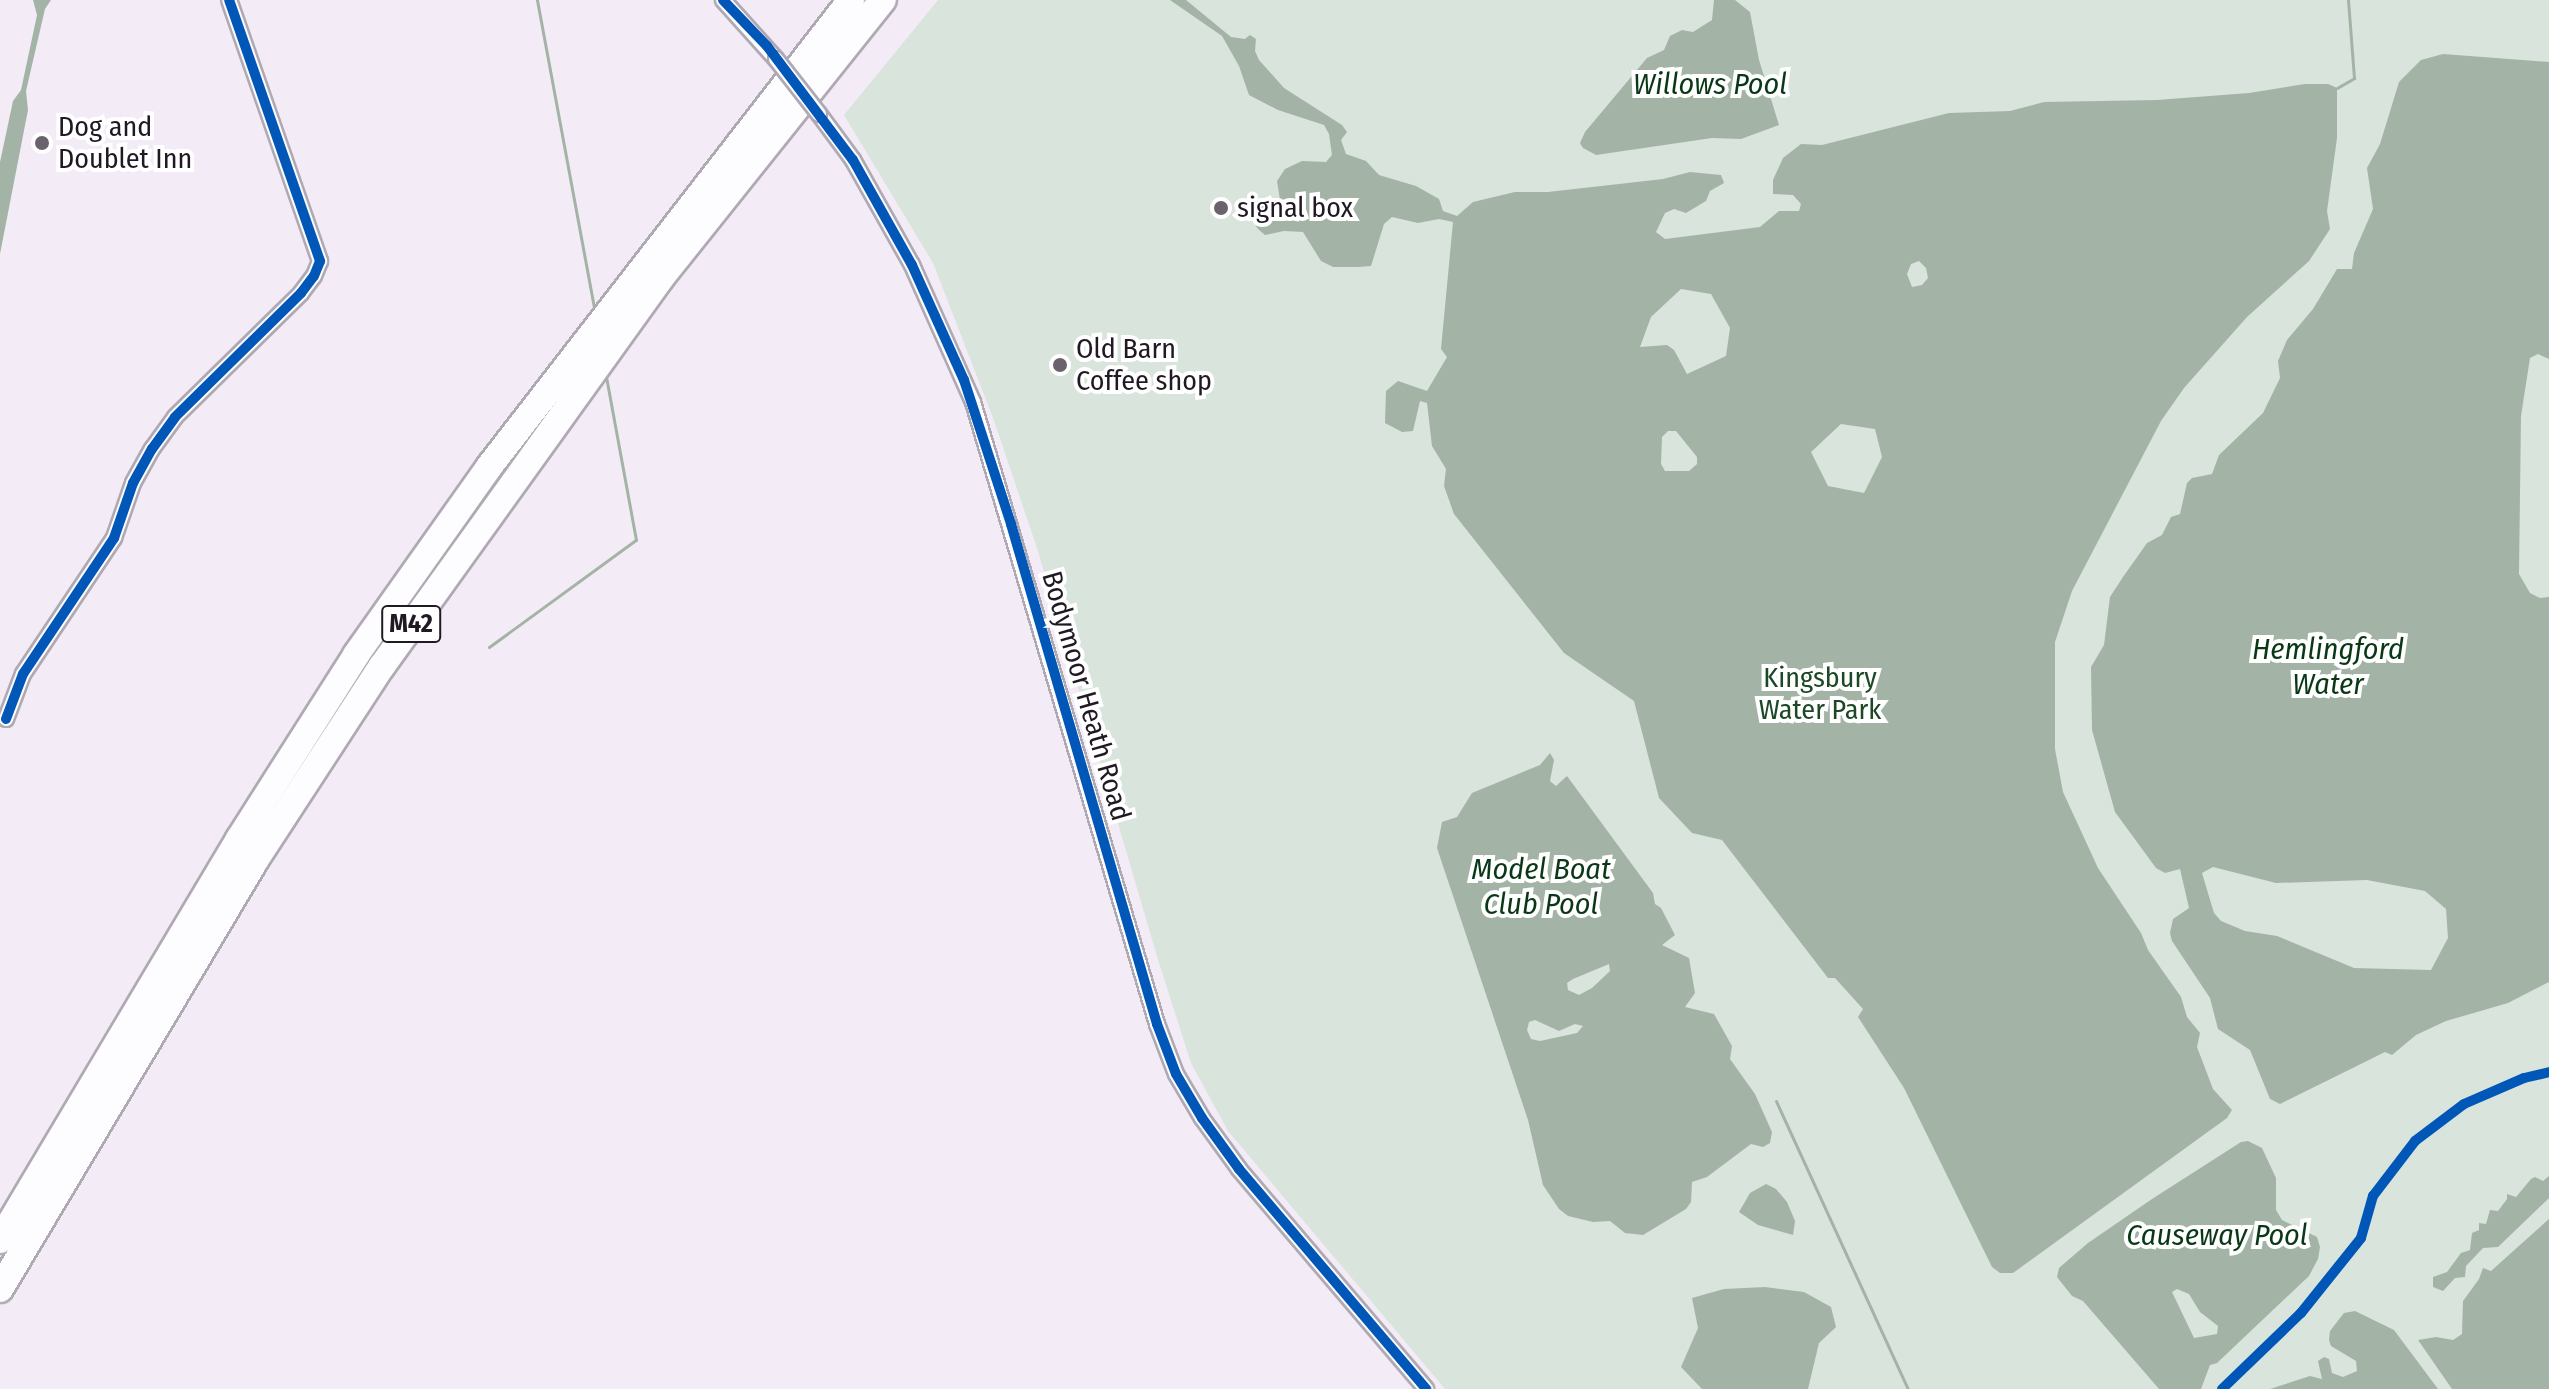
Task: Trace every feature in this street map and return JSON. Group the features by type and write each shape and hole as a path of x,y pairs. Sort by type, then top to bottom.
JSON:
{"highway":[{"name":"M42","path":"0,1240 239,839 356,655 489,467 851,0"},
{"name":"M42","path":"0,1289 256,859 382,666 660,279 883,0"}],"street":[{"path":"6,719 23,674 114,538 133,483 152,449 175,417 301,293 314,276 320,261 229,0"},
{"name":"Bodymoor Heath Road","path":"723,0 776,59 853,160 912,265 973,402 1157,1024 1176,1074 1202,1118 1239,1169 1426,1389"}],"green space":[{"name":"Kingsbury Water Park","path":"938,0 2549,0 2549,1389 1445,1389 1228,1131 1191,1063 1037,548 993,418 933,263 844,115"}],"water":[{"path":"33,0 51,0 45,9 26,91 28,110 0,254 0,162 13,101 21,90 37,15"},
{"path":"1170,0 1186,0 1231,37 1245,39 1250,35 1256,39 1255,51 1259,60 1284,88 1342,125 1347,132 1341,140 1346,154 1366,161 1379,175 1416,186 1439,199 1443,211 1457,216 1473,202 1515,192 1548,192 1663,179 1690,172 1721,175 1724,183 1710,191 1706,201 1686,213 1674,209 1665,213 1656,232 1665,239 1760,227 1779,211 1799,211 1801,204 1793,195 1773,194 1773,180 1783,158 1801,144 1822,145 1949,113 2010,111 2044,102 2157,100 2249,93 2305,84 2328,84 2337,88 2337,138 2327,211 2330,229 2309,261 2247,317 2184,388 2161,421 2072,591 2055,642 2055,749 2063,792 2098,868 2181,997 2187,1017 2200,1033 2197,1047 2213,1089 2232,1110 2227,1118 2013,1273 2000,1273 1992,1267 1904,1088 1858,1017 1863,1009 1835,978 1828,978 1722,840 1692,833 1659,798 1634,701 1564,653 1454,514 1444,486 1446,469 1432,446 1427,403 1420,401 1413,431 1402,432 1385,423 1386,391 1398,381 1427,391 1447,357 1441,349 1453,222 1439,219 1418,223 1392,217 1384,224 1371,266 1358,267 1333,267 1321,261 1303,232 1284,231 1265,235 1254,223 1255,213 1264,204 1280,200 1277,181 1285,169 1302,161 1326,162 1332,155 1329,134 1324,125 1278,110 1249,95 1239,66 1222,36","holes":["1919,261 1926,268 1928,278 1922,285 1912,287 1907,274 1911,264","1681,289 1711,294 1730,328 1726,356 1687,374 1674,350 1667,345 1640,347 1651,317","1841,424 1875,429 1882,457 1864,493 1828,486 1811,452","1668,431 1676,431 1697,457 1697,464 1689,471 1665,471 1661,464 1662,437"]},
{"name":"Willows Pool","path":"1714,0 1735,0 1750,12 1759,60 1779,125 1741,139 1712,138 1596,155 1583,148 1580,143 1585,132 1647,58 1664,50 1670,36 1682,30 1693,32 1712,20"},
{"name":"Hemlingford Water","path":"2443,54 2549,62 2549,359 2538,354 2530,358 2521,416 2519,574 2530,593 2540,598 2549,597 2549,982 2508,1003 2446,1021 2416,1035 2392,1055 2385,1052 2280,1104 2270,1099 2250,1050 2218,1029 2210,998 2172,941 2173,919 2189,908 2180,869 2165,873 2156,868 2115,812 2092,730 2091,667 2104,645 2110,597 2123,577 2147,543 2162,535 2171,517 2180,514 2187,483 2192,478 2212,474 2219,455 2263,413 2280,378 2278,361 2287,340 2313,309 2337,269 2352,269 2354,253 2373,209 2367,168 2380,144 2399,82 2421,60","holes":["2213,867 2276,883 2367,880 2425,891 2446,909 2448,938 2431,970 2354,968 2277,936 2245,931 2221,921 2214,913 2202,873"]},
{"name":"Model Boat Club Pool","path":"1550,753 1554,760 1550,781 1556,786 1567,776 1653,893 1655,904 1661,908 1675,935 1662,945 1689,958 1695,993 1685,1007 1714,1014 1732,1046 1730,1059 1755,1094 1772,1132 1770,1143 1763,1147 1751,1144 1707,1177 1692,1182 1691,1202 1686,1209 1643,1235 1625,1233 1610,1221 1593,1222 1568,1216 1559,1209 1543,1185 1528,1120 1437,848 1442,822 1457,817 1472,793 1540,765","holes":["1609,964 1610,971 1592,988 1579,995 1568,990 1567,983 1573,979","1535,1020 1559,1031 1575,1024 1583,1026 1577,1033 1540,1041 1531,1039 1527,1030 1529,1022"]},
{"name":"Causeway Pool","path":"2248,1141 2262,1148 2276,1178 2276,1210 2282,1220 2317,1237 2320,1247 2318,1259 2309,1276 2217,1363 2210,1365 2201,1389 2159,1389 2083,1301 2072,1296 2057,1277 2059,1268 2088,1243 2241,1142","holes":["2177,1289 2189,1294 2200,1312 2218,1326 2217,1334 2194,1338 2172,1292"]},
{"path":"2549,1176 2549,1198 2498,1247 2483,1248 2466,1266 2465,1277 2455,1278 2443,1291 2433,1287 2433,1277 2447,1272 2461,1253 2470,1250 2472,1233 2479,1230 2479,1223 2486,1224 2490,1210 2498,1211 2507,1194 2516,1197 2531,1179 2535,1177 2543,1181"},
{"path":"1766,1184 1776,1189 1787,1202 1795,1221 1793,1235 1758,1225 1739,1212 1750,1193"},
{"path":"2549,1219 2549,1389 2452,1389 2418,1340 2436,1337 2453,1340 2462,1334 2463,1301 2483,1268 2491,1271"},
{"path":"1765,1287 1804,1292 1831,1307 1836,1327 1819,1343 1808,1389 1702,1389 1681,1367 1698,1328 1692,1298 1724,1289"},
{"path":"2355,1311 2394,1330 2438,1389 2270,1389 2310,1376 2322,1379 2318,1361 2324,1357 2329,1359 2332,1373 2343,1377 2357,1371 2356,1361 2331,1346 2329,1340 2330,1331 2344,1313"}],"waterway":[{"path":"537,0 595,313"},
{"path":"2337,88 2354,78 2348,0"},
{"path":"489,647 636,540 606,376"},
{"path":"1776,1101 1908,1389"}],"cycle path":[{"path":"6,719 23,674 114,538 133,483 152,449 175,417 301,293 314,276 320,261 229,0"},
{"path":"723,0 767,46 853,160 912,265 964,380 1011,524 1157,1024 1176,1074 1202,1118 1239,1169 1426,1389"},
{"path":"2222,1389 2301,1313 2361,1238 2373,1196 2415,1141 2464,1104 2524,1078 2549,1072"}],"place":[{"name":"Dog and Doublet Inn","path":"42,143"},
{"name":"signal box","path":"1221,208"},
{"name":"Old Barn Coffee shop","path":"1060,365"}]}
